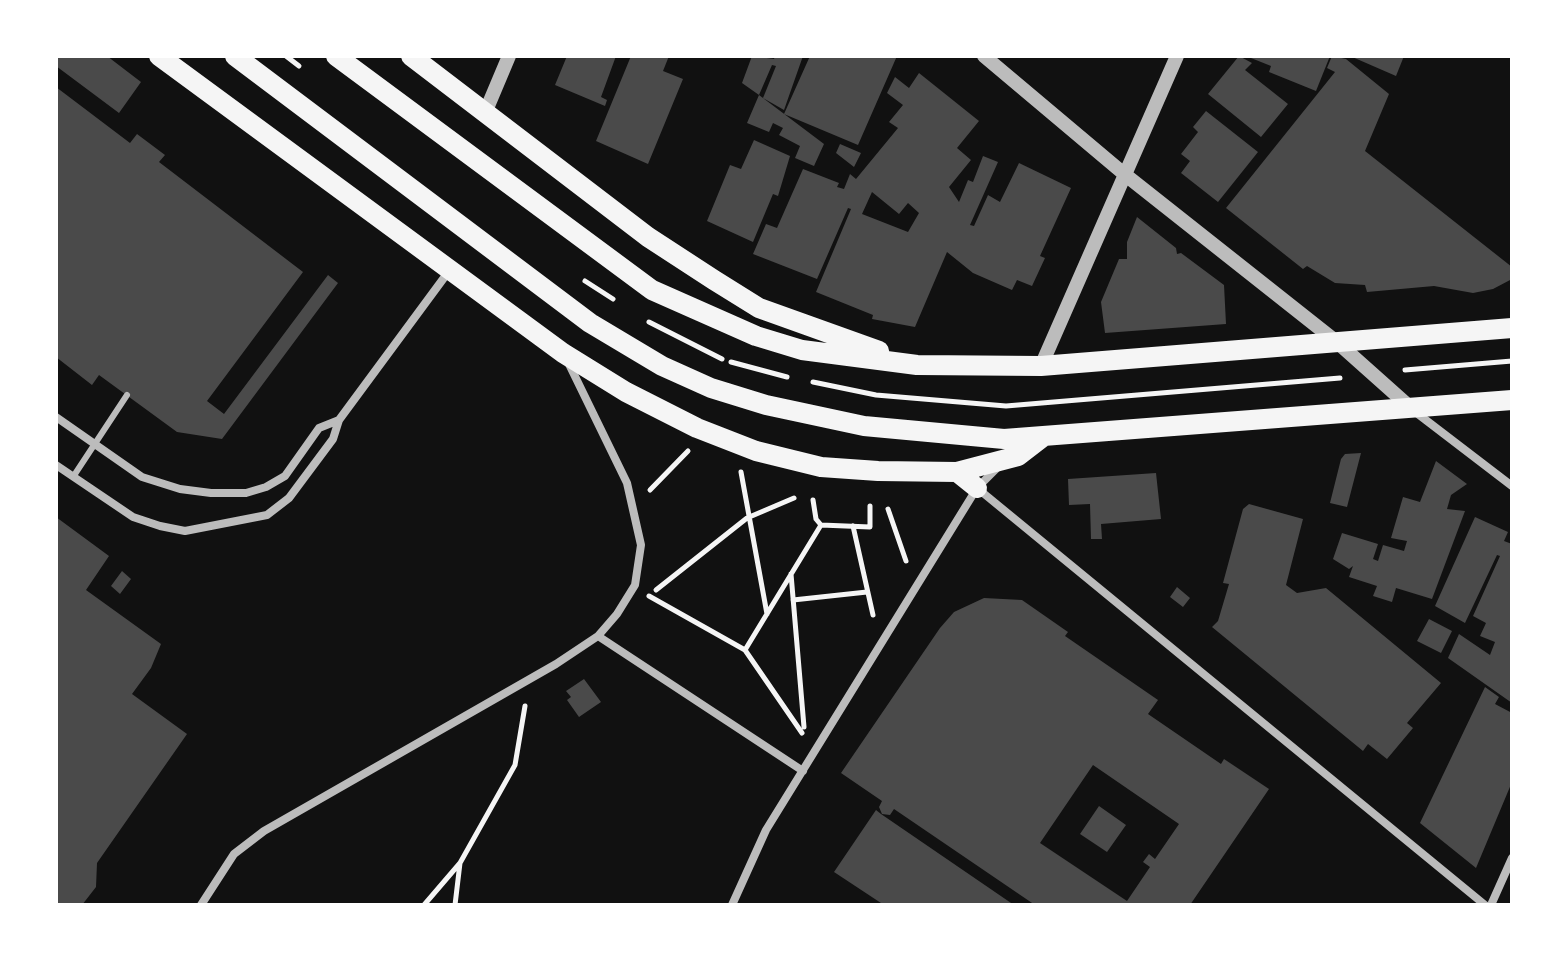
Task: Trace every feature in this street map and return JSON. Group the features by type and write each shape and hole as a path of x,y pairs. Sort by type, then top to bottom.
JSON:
{"main road":[{"path":"159,56 563,353 662,412 756,451 821,467 957,472 1018,456 1044,436"},
{"path":"235,56 590,323 662,366 711,388 766,405 864,426 1004,439 1512,400"},
{"path":"336,56 652,290 756,336 802,350 917,365 1041,366 1512,328"},
{"path":"411,56 648,237 759,308 917,365"},
{"path":"957,472 977,488"}],"street":[{"path":"485,113 509,56"},
{"path":"984,56 1123,173 1338,343 1412,409 1512,486"},
{"path":"1041,366 1123,173 1177,56"},
{"path":"56,465 108,502 146,521 185,531 219,527 267,515 289,498 333,439 339,420 450,270"},
{"path":"201,905 234,854 264,831 598,636 635,585 641,545 627,483 563,353"},
{"path":"56,417 142,477 180,489 246,493 285,476 319,428 339,420"},
{"path":"732,905 766,830 977,488 1002,462"},
{"path":"977,488 1488,905 1512,858"},
{"path":"598,636 803,771"}],"lane":[{"path":"73,477 127,395"}],"path":[{"path":"1414,358 1434,374"},
{"path":"1318,370 1338,388"},
{"path":"646,494 693,446"},
{"path":"741,471 747,518 767,614"},
{"path":"791,574 804,736 745,650 649,596 747,518 794,498"},
{"path":"813,500 816,519 821,525 870,527 870,506"},
{"path":"888,509 910,573"},
{"path":"745,650 821,525"},
{"path":"853,526 876,627"},
{"path":"793,600 867,592"},
{"path":"424,905 460,863 515,765 529,679"},
{"path":"455,905 460,863"}],"building":[{"path":"56,56 107,56 141,82 119,113 56,66"},
{"path":"567,56 616,56 601,97 607,100 605,106 555,85"},
{"path":"631,56 669,56 663,71 683,79 648,164 596,141"},
{"path":"752,56 774,59 775,56 803,56 784,110 763,98 776,66 772,65 759,95 742,83"},
{"path":"810,56 897,56 858,145 784,114"},
{"path":"1239,56 1252,63 1245,70 1288,104 1261,137 1208,94"},
{"path":"1246,56 1330,56 1316,91 1269,72 1271,66"},
{"path":"1332,56 1346,59 1389,94 1365,151 1512,267 1512,279 1493,289 1473,293 1434,286 1367,292 1365,285 1335,283 1307,266 1303,269 1226,208 1335,72 1327,68"},
{"path":"1350,56 1404,56 1396,76"},
{"path":"919,73 979,121 957,148 971,160 949,187 959,202 968,180 973,182 983,156 998,162 970,225 974,226 988,195 1000,202 1019,163 1071,188 1040,256 1045,258 1032,286 1017,280 1012,290 973,273 947,252 915,327 872,319 873,315 816,292 851,209 848,208 817,279 753,254 766,224 777,228 803,169 839,183 837,187 844,189 850,174 856,179 898,128 889,122 903,105 887,93 895,77 909,88","holes":["872,192 899,214 908,203 919,213 908,232 862,214"]},
{"path":"56,87 130,143 137,134 165,155 159,162 303,272 207,401 224,414 328,275 338,283 222,439 177,432 99,375 92,385 56,357"},
{"path":"759,95 824,144 814,166 795,158 800,146 779,135 783,128 773,123 769,132 747,123"},
{"path":"1206,111 1258,152 1218,202 1181,173 1190,161 1181,154 1198,132 1193,127"},
{"path":"754,140 790,156 778,196 773,194 753,242 707,221 730,165 741,169"},
{"path":"840,144 861,153 854,167 836,153"},
{"path":"1137,217 1176,248 1177,254 1181,253 1224,285 1226,324 1105,333 1101,302 1119,259 1127,259 1127,242"},
{"path":"1361,453 1347,507 1330,503 1341,459 1345,454"},
{"path":"1436,461 1467,484 1451,495 1447,509 1465,511 1432,599 1396,588 1392,602 1373,596 1377,586 1349,577 1353,566 1349,569 1333,559 1342,533 1378,544 1373,559 1378,561 1383,545 1404,551 1407,541 1391,538 1403,497 1420,502"},
{"path":"1156,473 1161,519 1101,524 1102,539 1091,539 1090,504 1069,505 1068,479"},
{"path":"1249,504 1303,519 1286,585 1297,593 1326,588 1441,683 1407,723 1413,728 1387,759 1368,744 1363,751 1212,627 1218,621 1229,584 1223,583 1243,509"},
{"path":"56,517 109,556 86,590 161,644 151,668 132,694 187,734 97,863 96,887 82,905 56,905"},
{"path":"1475,517 1508,532 1504,541 1512,544 1512,703 1448,658 1459,634 1490,655 1495,642 1480,636 1486,623 1473,616 1500,556 1497,555 1465,623 1435,606"},
{"path":"122,571 131,579 120,594 111,586"},
{"path":"1177,587 1190,598 1183,607 1170,597"},
{"path":"984,598 1022,600 1068,632 1065,636 1158,700 1148,714 1221,764 1224,759 1269,789 1190,905 1035,905 894,809 890,815 882,814 879,807 882,801 841,773 954,612","holes":["1093,765 1179,824 1155,859 1149,854 1143,862 1150,867 1127,901 1040,843"]},
{"path":"1429,619 1452,631 1441,653 1417,641"},
{"path":"584,679 601,702 579,717 567,700 571,697 566,691"},
{"path":"1485,687 1499,697 1495,704 1512,713 1512,782 1476,868 1420,823"},
{"path":"1099,806 1126,825 1107,852 1080,834"},
{"path":"876,810 1014,905 884,905 834,872"}]}
